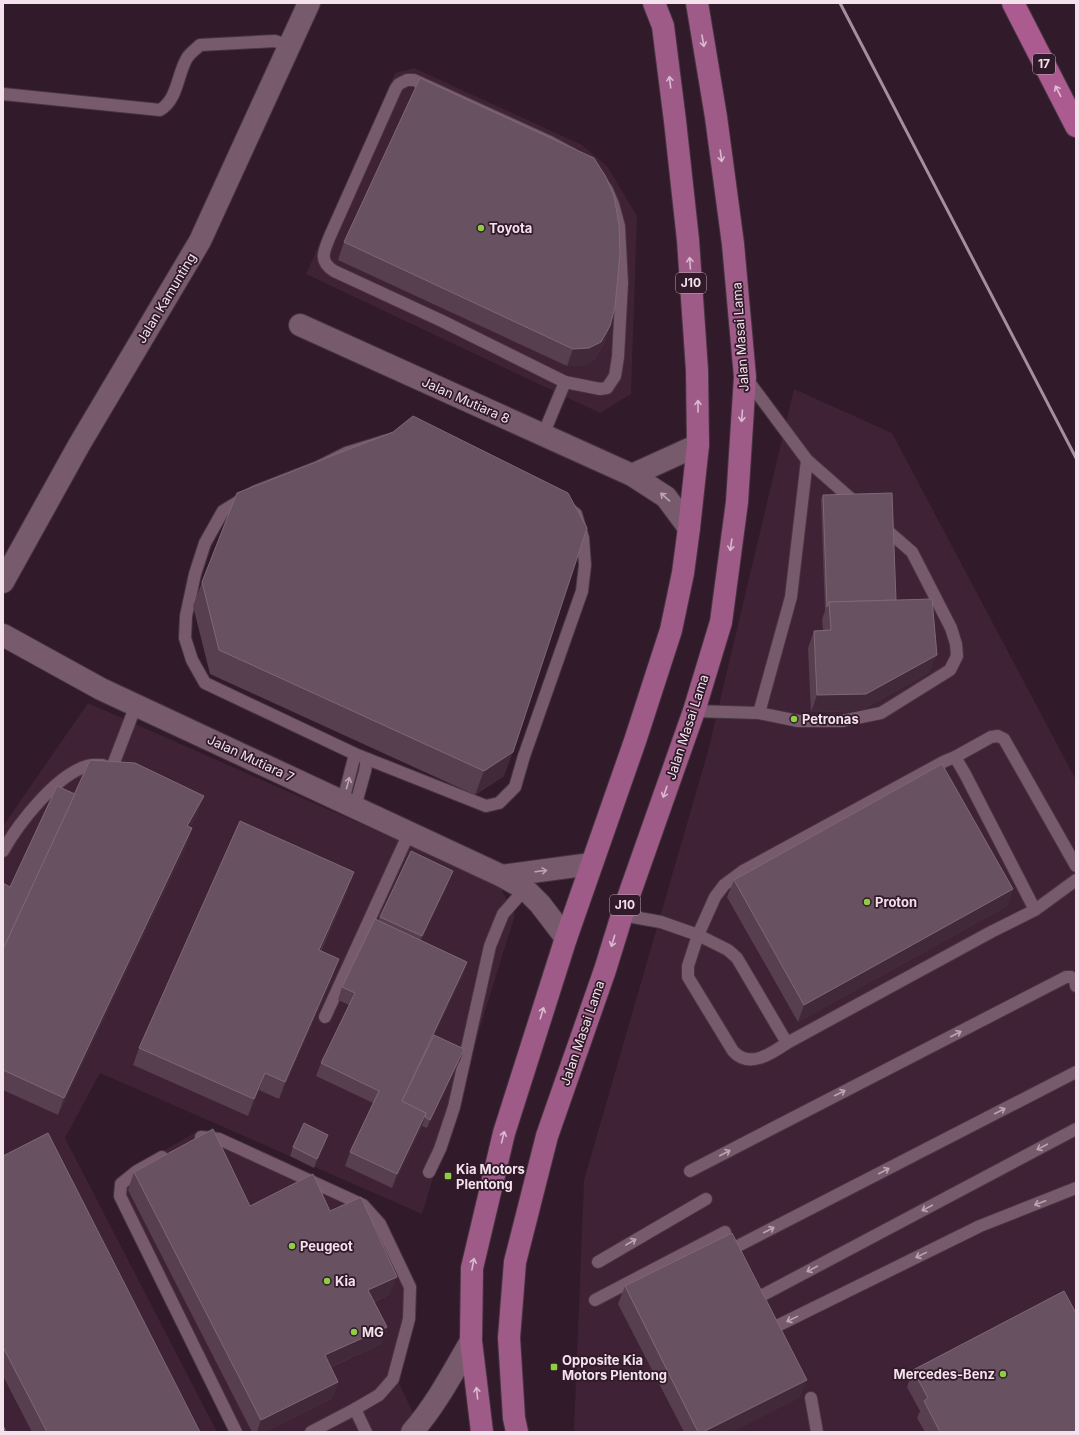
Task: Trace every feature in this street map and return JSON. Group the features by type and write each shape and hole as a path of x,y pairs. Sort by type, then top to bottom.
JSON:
{"highway":[{"name":"17","path":"1013,3 1076,126"}],"main road":[{"name":"J10","path":"482,1432 471,1341 472,1268 504,1132 566,938 635,741 671,630 683,573 689,528 698,445 697,370 688,240 675,121 663,26 654,3"},
{"name":"Jalan Masai Lama","path":"517,1432 514,1418 509,1338 515,1262 547,1136 605,970 622,915 694,711 721,622 737,502 745,377 732,236 716,117 697,3"}],"street":[{"name":"Jalan Kamunting","path":"3,582 79,445 200,241 309,3"},
{"name":"Jalan Mutiara 8","path":"300,325 632,476 666,497 689,528"},
{"path":"632,476 698,445"},
{"name":"Jalan Mutiara 7","path":"3,635 101,689 502,876 524,889 540,904 566,938"},
{"path":"502,876 591,864"},
{"path":"412,1432 441,1392 471,1341"}],"lane":[{"path":"3,94 160,110 167,106 187,57 200,45 275,42 289,46"},
{"path":"407,80 414,80 550,142 582,161 593,170 607,190 613,204 619,226 622,283 618,358 615,376 607,388 600,389 564,382 442,321 334,271 325,263 325,250 330,236 393,95 400,84 407,80"},
{"path":"694,711 759,713 798,721 842,721 881,713 950,670 957,656 956,644 948,621 912,552 807,460 745,377"},
{"path":"543,435 564,382"},
{"path":"414,434 559,501 576,514 583,538 585,565 582,591 524,756 515,787 499,804 486,806 355,754 205,683 192,660 185,638 186,616 195,574 205,543 223,511 254,492 318,468 346,453 414,434"},
{"path":"759,713 792,597 807,460"},
{"path":"3,851 12,834 42,799 65,777 89,765 118,767 136,705"},
{"path":"1076,866 1004,739 998,736 991,737 743,872 724,886 715,897 698,935 688,966 688,977 733,1051 744,1060 751,1060 772,1053 787,1043 991,932 1035,910 1076,880"},
{"path":"349,804 355,754"},
{"path":"955,757 1035,910"},
{"path":"349,804 365,771 367,759"},
{"path":"324,1017 409,833"},
{"path":"429,1172 440,1149 454,1107 490,946 503,914 524,889"},
{"path":"622,915 661,922 698,935 728,950 737,958 787,1043"},
{"path":"690,1171 1066,977 1071,977 1075,980 1076,986"},
{"path":"734,1248 1076,1072"},
{"path":"761,1296 1076,1129"},
{"path":"194,1141 200,1137 219,1139 363,1205 380,1224 410,1287 409,1319 393,1379 379,1395 356,1410 311,1432"},
{"path":"172,1152 137,1171 121,1184 120,1196 236,1432"},
{"path":"778,1326 980,1226 1076,1188"},
{"path":"598,1262 706,1199"},
{"path":"595,1300 725,1232"},
{"path":"811,1398 818,1432"},
{"path":"356,1410 366,1432"}],"shaded area":[{"name":"Toyota","path":"414,68 582,145 607,166 637,216 631,394 600,413 306,274 395,73"},
{"path":"794,389 892,433 1076,780 1076,1432 575,1432 574,1429 584,1180 708,751"},
{"path":"88,703 499,885 515,915 422,1214 100,1073 65,1138 217,1432 3,1432 3,826"},
{"path":"198,1131 220,1132 366,1200 384,1222 416,1286 415,1322 398,1381 422,1432 229,1432 114,1199 116,1178"}],"building":[{"name":"Toyota","path":"420,78 594,158 606,177 614,196 619,225 620,253 615,307 610,326 601,342 589,348 573,349 344,242"},
{"path":"413,416 568,493 587,528 513,752 484,771 219,650 202,582 237,493 393,432"},
{"path":"892,493 896,600 829,602 827,607 823,495"},
{"path":"932,599 937,655 866,694 817,695 814,631 831,630 829,602"},
{"path":"90,760 135,763 204,796 187,826 192,828 64,1098 3,1070 3,949"},
{"name":"Proton","path":"942,764 1013,889 804,1005 734,880"},
{"path":"57,786 75,794 3,949 3,883 10,887"},
{"path":"240,821 354,872 319,950 339,959 285,1082 265,1073 254,1099 139,1048"},
{"path":"411,851 453,871 422,936 380,917"},
{"path":"375,919 467,962 402,1101 426,1113 397,1174 350,1152 379,1091 321,1063 355,993 342,987"},
{"path":"434,1035 464,1049 430,1120 425,1117 426,1113 402,1101"},
{"path":"304,1123 328,1135 317,1159 293,1147"},
{"path":"213,1129 250,1206 313,1174 330,1211 361,1197 397,1277 368,1290 387,1327 325,1355 338,1382 261,1420 134,1172"},
{"path":"48,1133 200,1432 47,1432 3,1347 3,1156"},
{"path":"732,1233 807,1380 703,1432 698,1432 625,1286"},
{"name":"Mercedes-Benz","path":"1064,1291 1076,1313 1076,1432 940,1432 924,1401 928,1398 913,1370"},
{"path":"3,1425 6,1432 3,1432"}],"railway":[{"path":"840,3 1076,458"}],"place":[{"name":"Toyota","path":"481,228"},
{"name":"Petronas","path":"794,719"},
{"name":"Proton","path":"867,902"},
{"name":"Kia Motors Plentong","path":"448,1176"},
{"name":"Peugeot","path":"292,1246"},
{"name":"Kia","path":"327,1281"},
{"name":"MG","path":"354,1332"},
{"name":"Opposite Kia Motors Plentong","path":"554,1367"},
{"name":"Mercedes-Benz","path":"1003,1374"}]}
